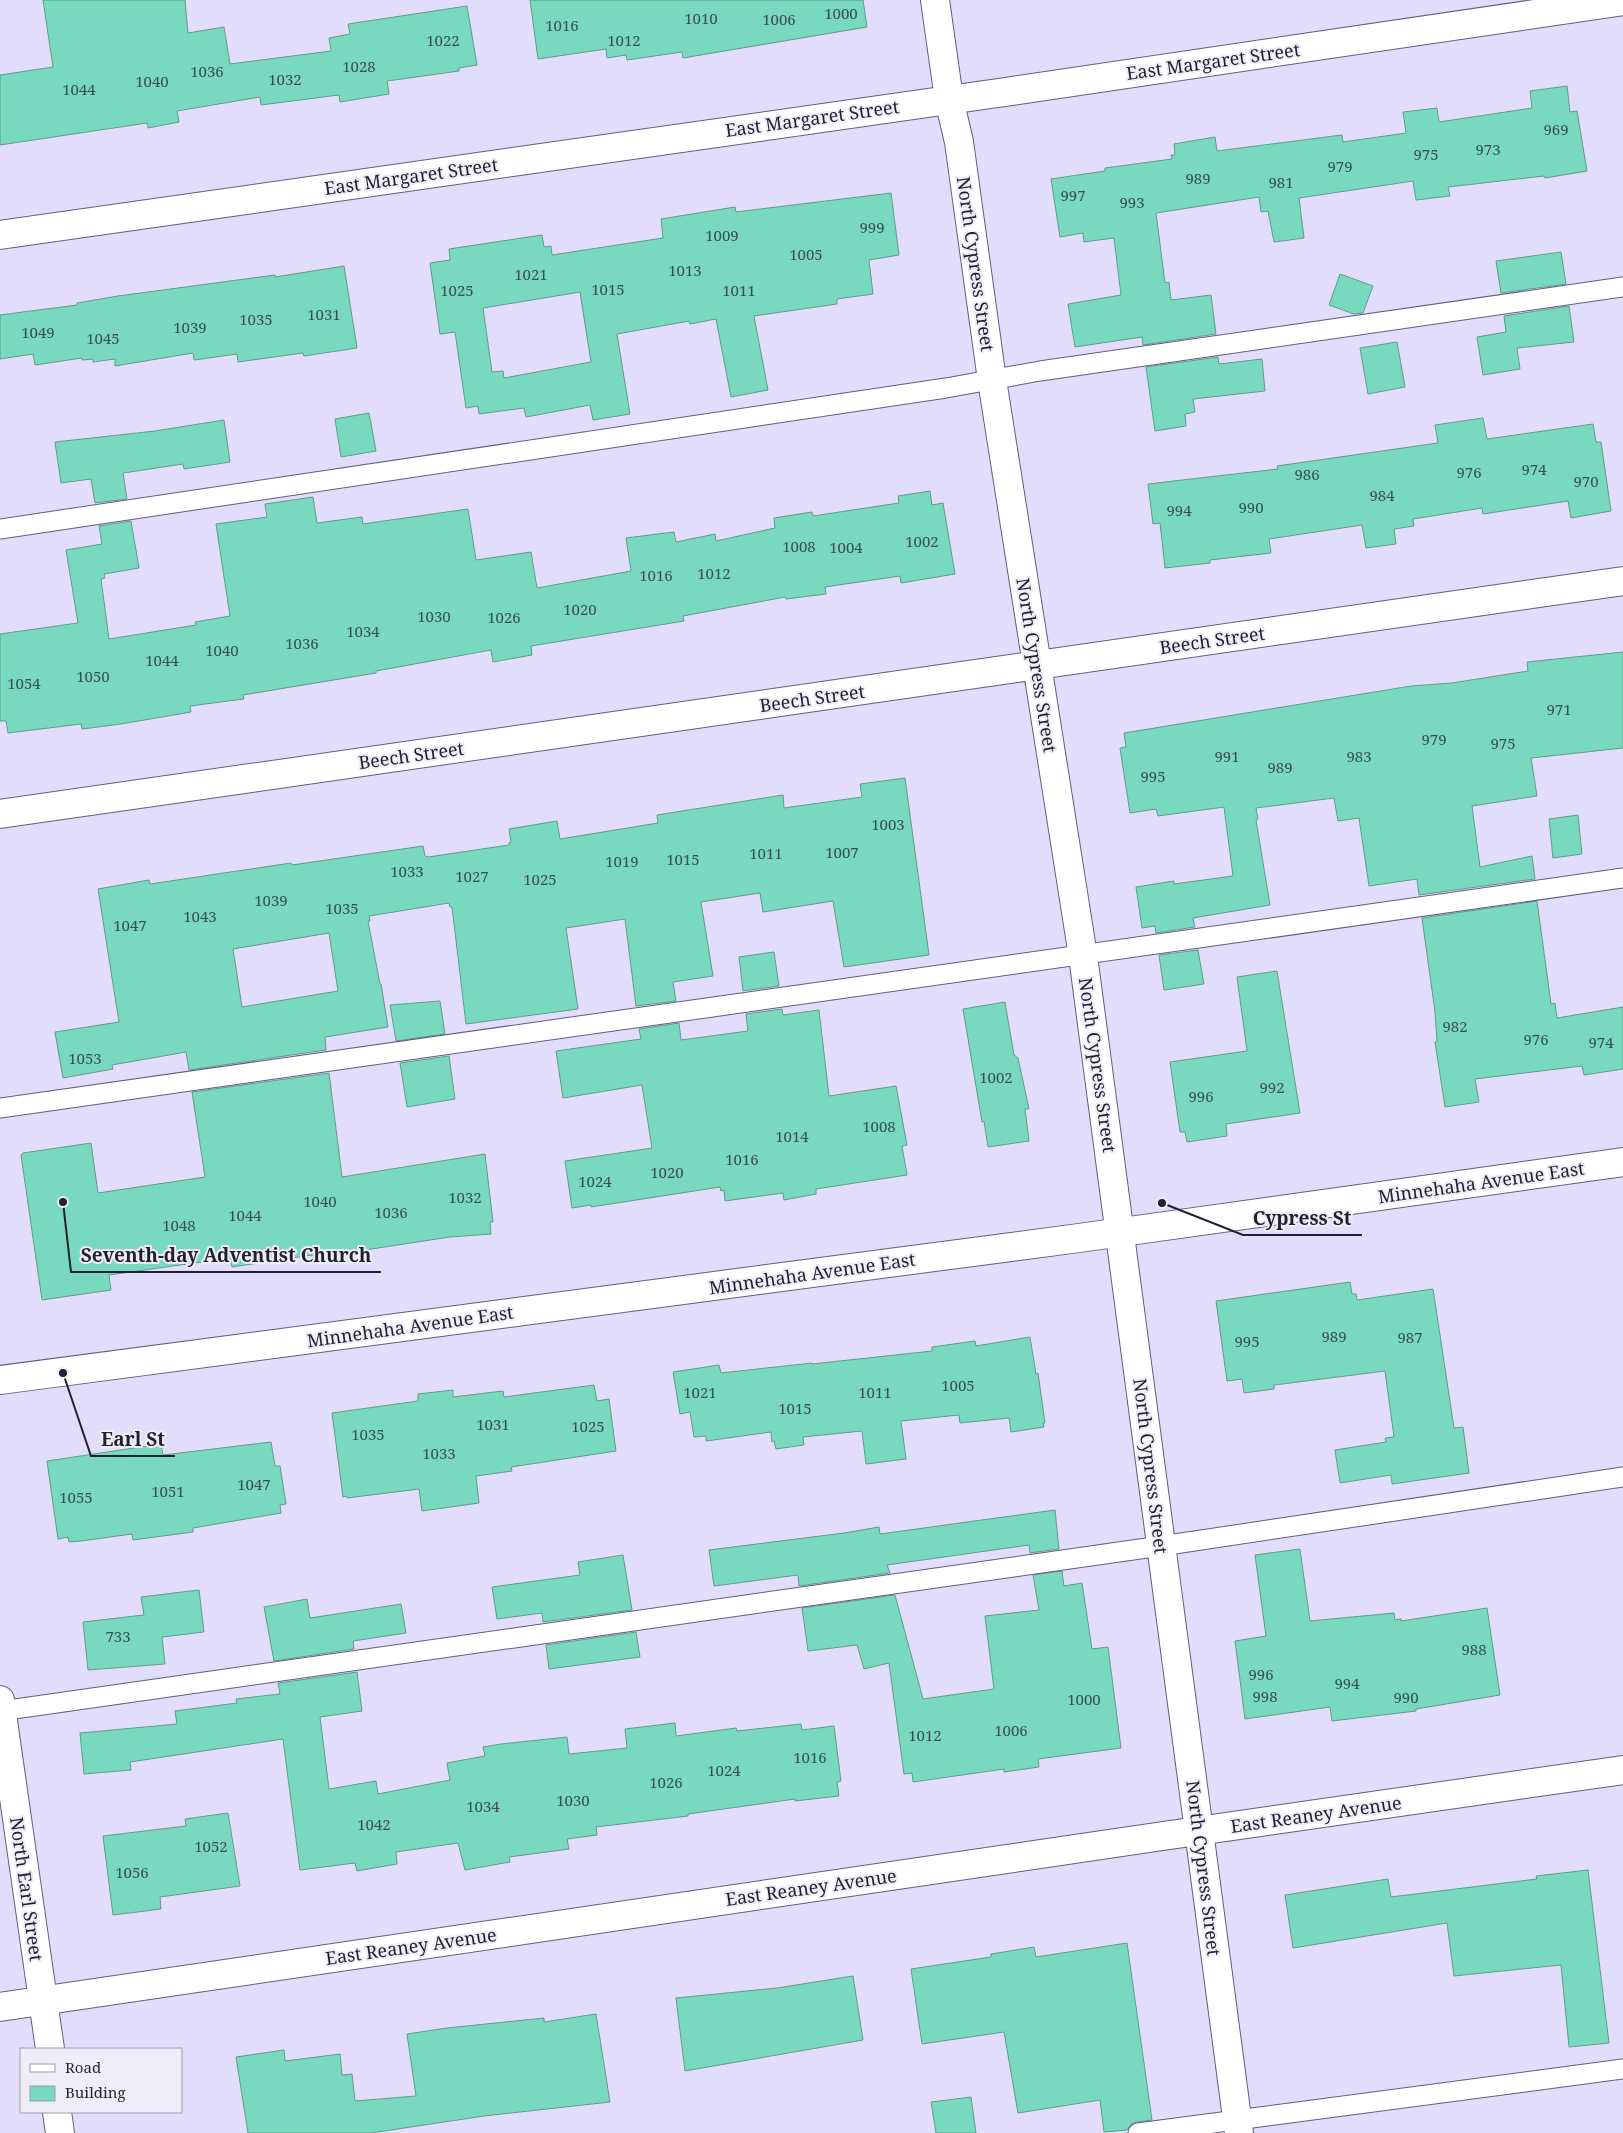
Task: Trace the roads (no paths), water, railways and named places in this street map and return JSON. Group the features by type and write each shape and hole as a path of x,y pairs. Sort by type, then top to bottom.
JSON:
{"street":[{"name":"North Cypress Street","path":"935,0 949,99 959,142 992,380 1083,956 1238,2126"},
{"name":"East Margaret Street","path":"0,235 998,93 1623,1"},
{"name":"Beech Street","path":"0,814 1623,581"},
{"name":"Minnehaha Avenue East","path":"0,1380 1120,1232 1623,1162"},
{"name":"North Earl Street","path":"0,1708 50,2048"},
{"name":"East Reaney Avenue","path":"0,2007 1199,1830 1623,1770"},
{"path":"57,2113 60,2133"}],"lane":[{"path":"0,529 1623,287"},
{"path":"0,1108 1623,878"},
{"path":"0,1708 1161,1546 1623,1477"},
{"path":"1138,2133 1238,2126 1623,2070"}],"place":[{"name":"Seventh-day Adventist Church","path":"63,1202"},
{"name":"Cypress St","path":"1162,1203"},
{"name":"Earl St","path":"63,1373"}]}
